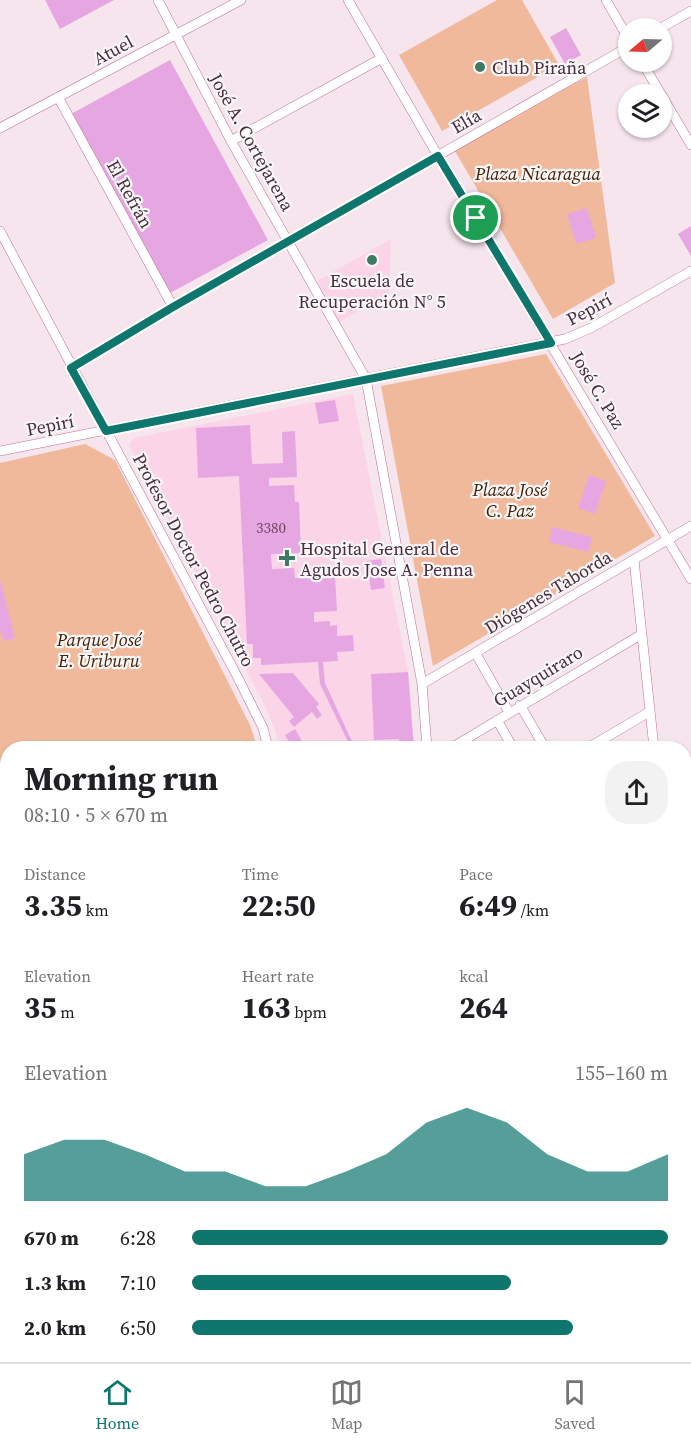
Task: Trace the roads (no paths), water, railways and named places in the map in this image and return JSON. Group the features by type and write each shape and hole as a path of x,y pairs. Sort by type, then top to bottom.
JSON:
{"street":[{"name":"José A. Cortejarena","path":"158,0 231,141 366,379 422,684 426,741"},
{"name":"Atuel","path":"0,128 241,0"},
{"name":"José C. Paz","path":"348,0 438,156 691,579"},
{"path":"606,0 618,21"},
{"path":"672,22 691,11"},
{"name":"Elía","path":"71,368 173,307 618,53"},
{"path":"231,141 382,58"},
{"path":"648,72 691,145"},
{"name":"El Refrán","path":"58,97 173,307"},
{"name":"Profesor Doctor Pedro Chutro","path":"0,231 237,676 263,728 266,741"},
{"name":"Pepirí","path":"0,451 551,343 584,332 691,271"},
{"name":"Diógenes Taborda","path":"422,684 691,526"},
{"path":"634,560 653,741"},
{"name":"Guayquiraro","path":"462,741 642,634"},
{"path":"476,654 509,712"},
{"path":"520,705 541,741"},
{"path":"600,741 649,712"},
{"path":"497,720 509,741"}],"place":[{"name":"Club Piraña","path":"480,67"},
{"name":"Escuela de Recuperación N° 5","path":"372,260"},
{"name":"Hospital General de Agudos Jose A. Penna","path":"287,558"}],"park label":[{"name":"Plaza Nicaragua","path":"538,173"},
{"name":"Plaza José C. Paz","path":"510,499"},
{"name":"Parque José E. Uriburu","path":"99,649"}]}
